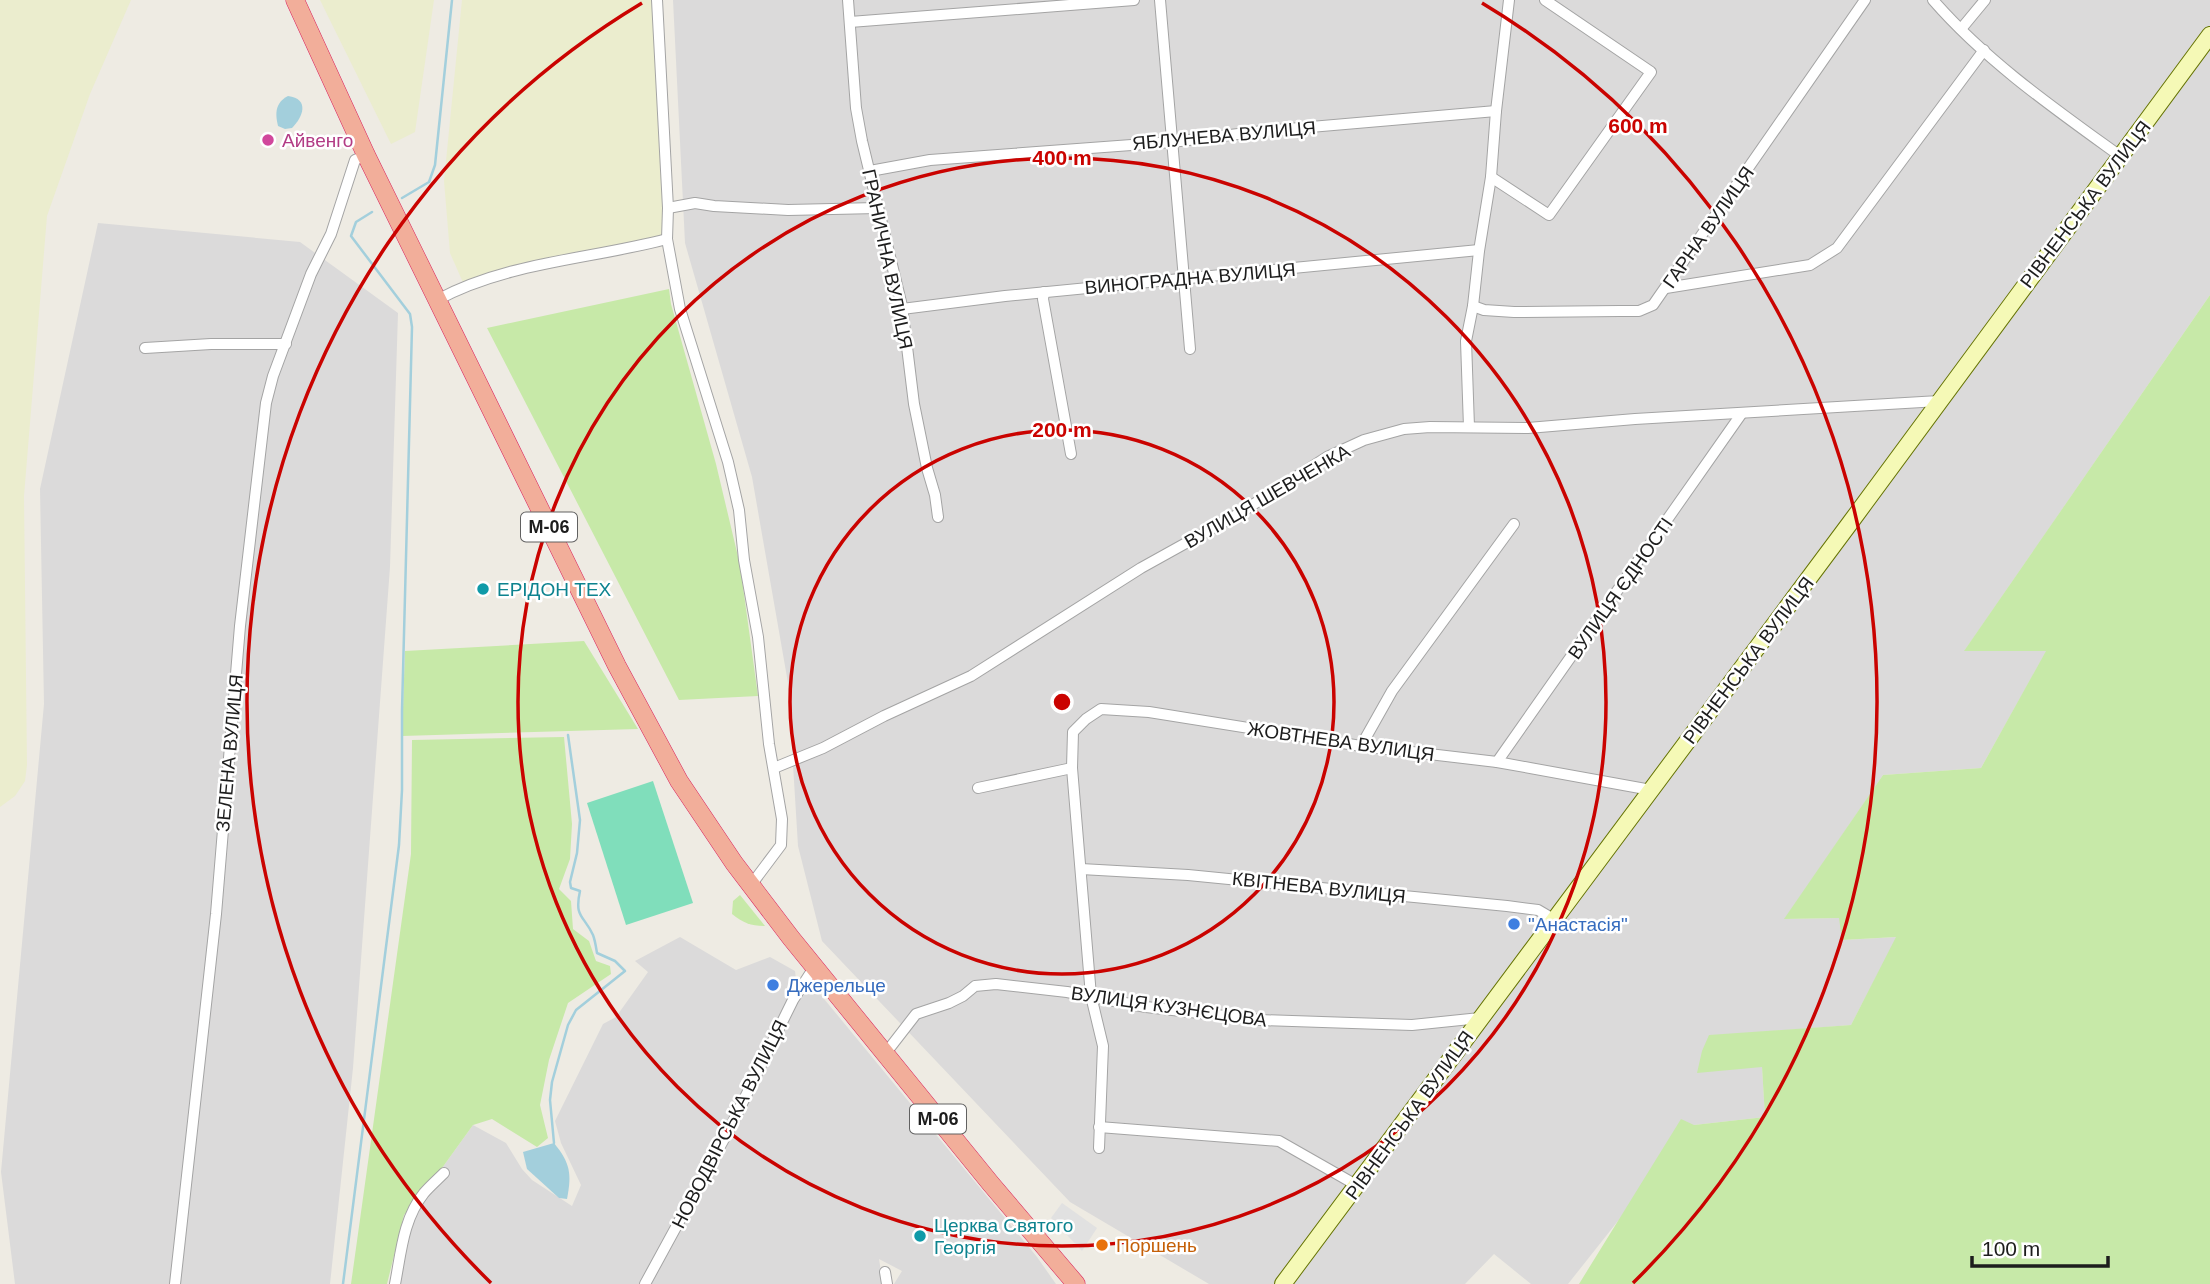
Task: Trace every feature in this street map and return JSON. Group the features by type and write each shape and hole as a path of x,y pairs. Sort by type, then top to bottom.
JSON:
{"highway":[{"name":"М-06","path":"295,0 366,155 611,654 653,736 692,801 751,885 815,966 1076,1284"}],"main road":[{"name":"РІВНЕНСЬКА ВУЛИЦЯ","path":"1283,1284 2210,34"}],"street":[{"path":"657,0 668,208 667,239 680,309 728,462 739,510 782,819 781,845 751,885"},
{"name":"ГРАНИЧНА ВУЛИЦЯ","path":"848,0 856,108 902,309 914,404 935,495 937,517"},
{"path":"850,22 1134,0"},
{"path":"1160,0 1190,349"},
{"path":"1469,427 1466,341 1491,177 1509,0"},
{"path":"1491,177 1549,215 1651,72 1545,0"},
{"name":"ГАРНА ВУЛИЦЯ","path":"1473,306 1484,310 1514,312 1639,311 1653,305 1865,0"},
{"path":"1933,0 1984,50 2052,107 2120,156"},
{"path":"1961,29 1985,0"},
{"path":"1666,288 1810,265 1837,248 1984,50"},
{"name":"ЯБЛУНЕВА ВУЛИЦЯ","path":"870,171 942,159 1172,142 1263,131 1496,111"},
{"name":"ЗЕЛЕНА ВУЛИЦЯ","path":"175,1284 216,914 240,626 266,403 273,376 311,274 331,234 355,160 366,155"},
{"path":"668,208 695,202 714,206 788,210 877,208"},
{"path":"437,300 495,277 667,239"},
{"name":"ВИНОГРАДНА ВУЛИЦЯ","path":"902,309 1044,292 1479,250"},
{"path":"1044,292 1043,299 1071,454"},
{"path":"145,348 211,344 286,344"},
{"name":"ВУЛИЦЯ ШЕВЧЕНКА","path":"774,768 823,748 971,676 1141,568 1240,513 1327,457 1364,440 1404,429 1528,428 1939,401"},
{"name":"ВУЛИЦЯ ЄДНОСТІ","path":"1497,762 1742,413"},
{"path":"1361,746 1392,691 1514,524"},
{"name":"ЖОВТНЕВА ВУЛИЦЯ","path":"1099,1148 1103,1046 1091,996 1072,768 1073,732 1101,709 1149,712 1361,746 1497,762 1651,790"},
{"path":"978,788 1072,768"},
{"name":"КВІТНЕВА ВУЛИЦЯ","path":"1081,870 1188,875 1507,906 1538,910 1555,920"},
{"name":"НОВОДВІРСЬКА ВУЛИЦЯ","path":"645,1284 730,1128 793,1000 815,966"},
{"name":"ВУЛИЦЯ КУЗНЄЦОВА","path":"885,1054 916,1014 949,1003 975,986 996,984 1091,996 1146,1007 1260,1020 1412,1025 1480,1018"},
{"path":"1099,1127 1279,1141 1358,1186"},
{"path":"395,1284 406,1226 424,1194 444,1173"}],"shaded area":[{"path":"673,0 2210,0 2210,295 1965,650 2047,650 1981,768 1883,775 1785,919 1840,918 1843,940 1897,937 1851,1025 1709,1036 1762,1066 1765,1117 1694,1125 1568,1284 1531,1284 1494,1254 1465,1284 1209,1284 1070,1202 822,941 798,846 788,683 752,477 685,243"},
{"path":"98,223 300,242 398,313 390,567 353,1068 330,1284 15,1284 1,1172 44,704 40,489"},
{"path":"680,937 736,970 770,957 795,971 796,979 795,986 726,1126 641,1284 398,1284 409,1227 416,1210 446,1174 442,1168 473,1125 506,1143 532,1180 572,1206 581,1185 561,1143 555,1121 603,1024 616,1017 648,972 635,961"},
{"path":"813,993 820,994 1037,1257 1056,1284 894,1284 902,1271 879,1259 883,1284 650,1284 798,999"},
{"path":"1062,1203 1097,1228 1082,1251 1051,1218"}],"green space":[{"path":"0,0 131,0 90,94 47,216 24,496 27,765 25,781 15,796 0,807"},
{"path":"320,0 434,0 415,132 391,144"},
{"path":"462,0 657,0 667,239 465,287 450,253 444,181"},
{"path":"669,289 740,565 758,696 679,700 487,328"},
{"path":"2210,295 2210,1284 1579,1284 1681,1119 1694,1125 1765,1117 1762,1067 1697,1073 1709,1035 1851,1025 1896,937 1842,940 1839,918 1784,919 1883,775 1981,768 2046,651 1964,651"},
{"path":"584,641 638,729 402,736 405,651"},
{"path":"564,737 572,824 570,859 559,889 571,901 573,929 589,941 596,961 610,966 611,974 568,1003 549,1060 540,1105 548,1138 537,1147 492,1119 473,1125 404,1215 387,1284 351,1284 411,854 412,740"},
{"path":"653,781 693,903 626,925 587,803"},
{"path":"740,895 765,926 747,923 732,914 733,901"}],"water":[{"path":"288,96 299,101 302,109 296,124 285,129 278,126 276,113 278,105"},
{"path":"554,1143 568,1169 567,1199 559,1198 527,1169 523,1152"}],"waterway":[{"path":"402,198 429,182 435,165 452,0"},
{"path":"343,1284 399,845 402,790 412,327 410,314 351,236 356,222 372,212"},
{"path":"554,1143 550,1100 552,1082 568,1025 576,1010 625,971 615,961 597,953 590,928 579,912 580,891 571,888 580,820 568,735"}],"place":[{"name":"Айвенго","path":"268,140"},
{"name":"ЕРІДОН ТЕХ","path":"483,589"},
{"name":"\"Анастасія\"","path":"1514,924"},
{"name":"Джерельце","path":"773,985"},
{"name":"Церква Святого Георгія","path":"920,1236"},
{"name":"Поршень","path":"1102,1245"}]}
